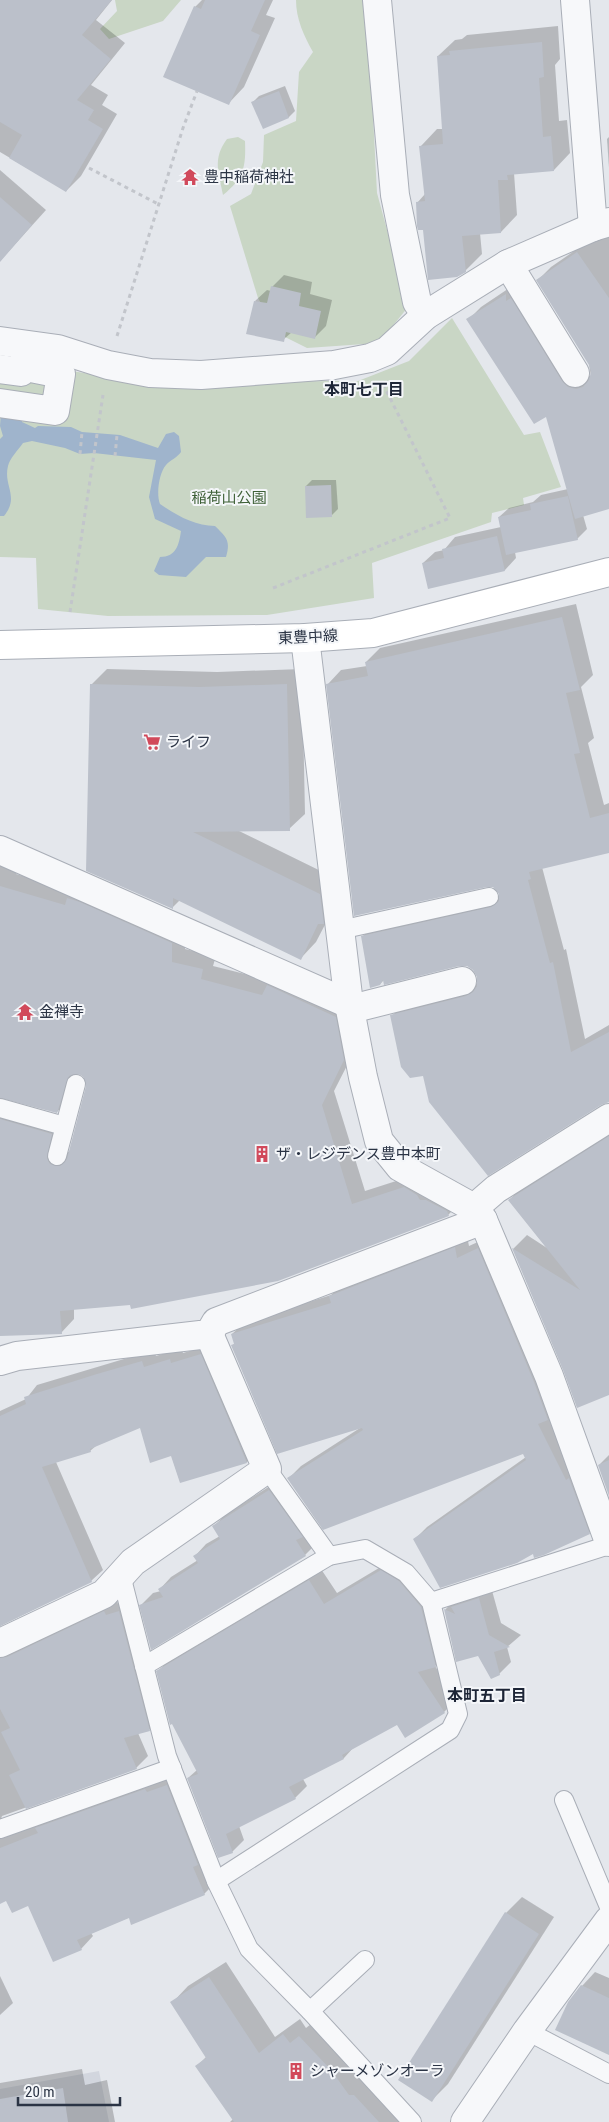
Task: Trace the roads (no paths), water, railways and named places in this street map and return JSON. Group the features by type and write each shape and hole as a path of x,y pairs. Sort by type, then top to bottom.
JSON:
{"street":[{"path":"377,0 395,195 417,302 426,315"},
{"path":"0,341 58,350 108,365 150,373 201,375 334,366 370,358 387,351 426,315 508,264 601,225 575,0"},
{"path":"508,264 574,373"},
{"path":"0,368 21,372 21,366 61,374 55,411 0,403"},
{"name":"東豊中線","path":"0,645 305,638 373,633 609,572"},
{"path":"305,638 350,1006 363,1077 380,1142 400,1167 478,1214 550,1376 609,1543"},
{"path":"0,850 350,1006 462,981"},
{"path":"209,1334 216,1322 478,1214 496,1189 609,1118"},
{"path":"0,1361 17,1356 209,1334"},
{"path":"0,1643 104,1594 133,1562 267,1469 209,1334"},
{"path":"465,2122 527,2032 609,1920"}],"lane":[{"path":"340,930 489,897"},
{"path":"56,1156 76,1084"},
{"path":"0,1108 64,1126"},
{"path":"267,1469 329,1556"},
{"path":"431,1602 609,1543"},
{"path":"144,1666 329,1556 365,1549 406,1573 431,1602 458,1714 450,1730 216,1881"},
{"path":"121,1575 172,1768 216,1881 249,1949 310,2011 412,2122"},
{"path":"0,1829 172,1768"},
{"path":"564,1800 609,1907"},
{"path":"310,2011 365,1960"},
{"path":"527,2032 609,2074"}],"water":[{"path":"1,413 22,416 22,422 35,428 38,426 71,427 82,432 120,435 158,448 166,434 174,432 179,436 181,452 166,465 162,473 158,489 160,504 193,522 215,526 227,539 226,557 206,557 186,577 159,575 154,571 160,557 170,555 176,549 181,531 155,519 149,497 156,460 94,453 80,454 65,448 32,441 23,443 12,457 8,466 7,473 11,503 4,516 0,516 0,439 3,436 0,426"}],"place":[{"name":"豊中稲荷神社","path":"190,177"},
{"name":"ライフ","path":"152,742"},
{"name":"金禅寺","path":"25,1012"},
{"name":"ザ・レジデンス豊中本町","path":"262,1154"},
{"name":"シャーメゾンオーラ","path":"296,2071"}],"district":[{"name":"本町七丁目","path":"364,389"},
{"name":"本町五丁目","path":"487,1695"}],"park label":[{"name":"稲荷山公園","path":"229,498"}]}
